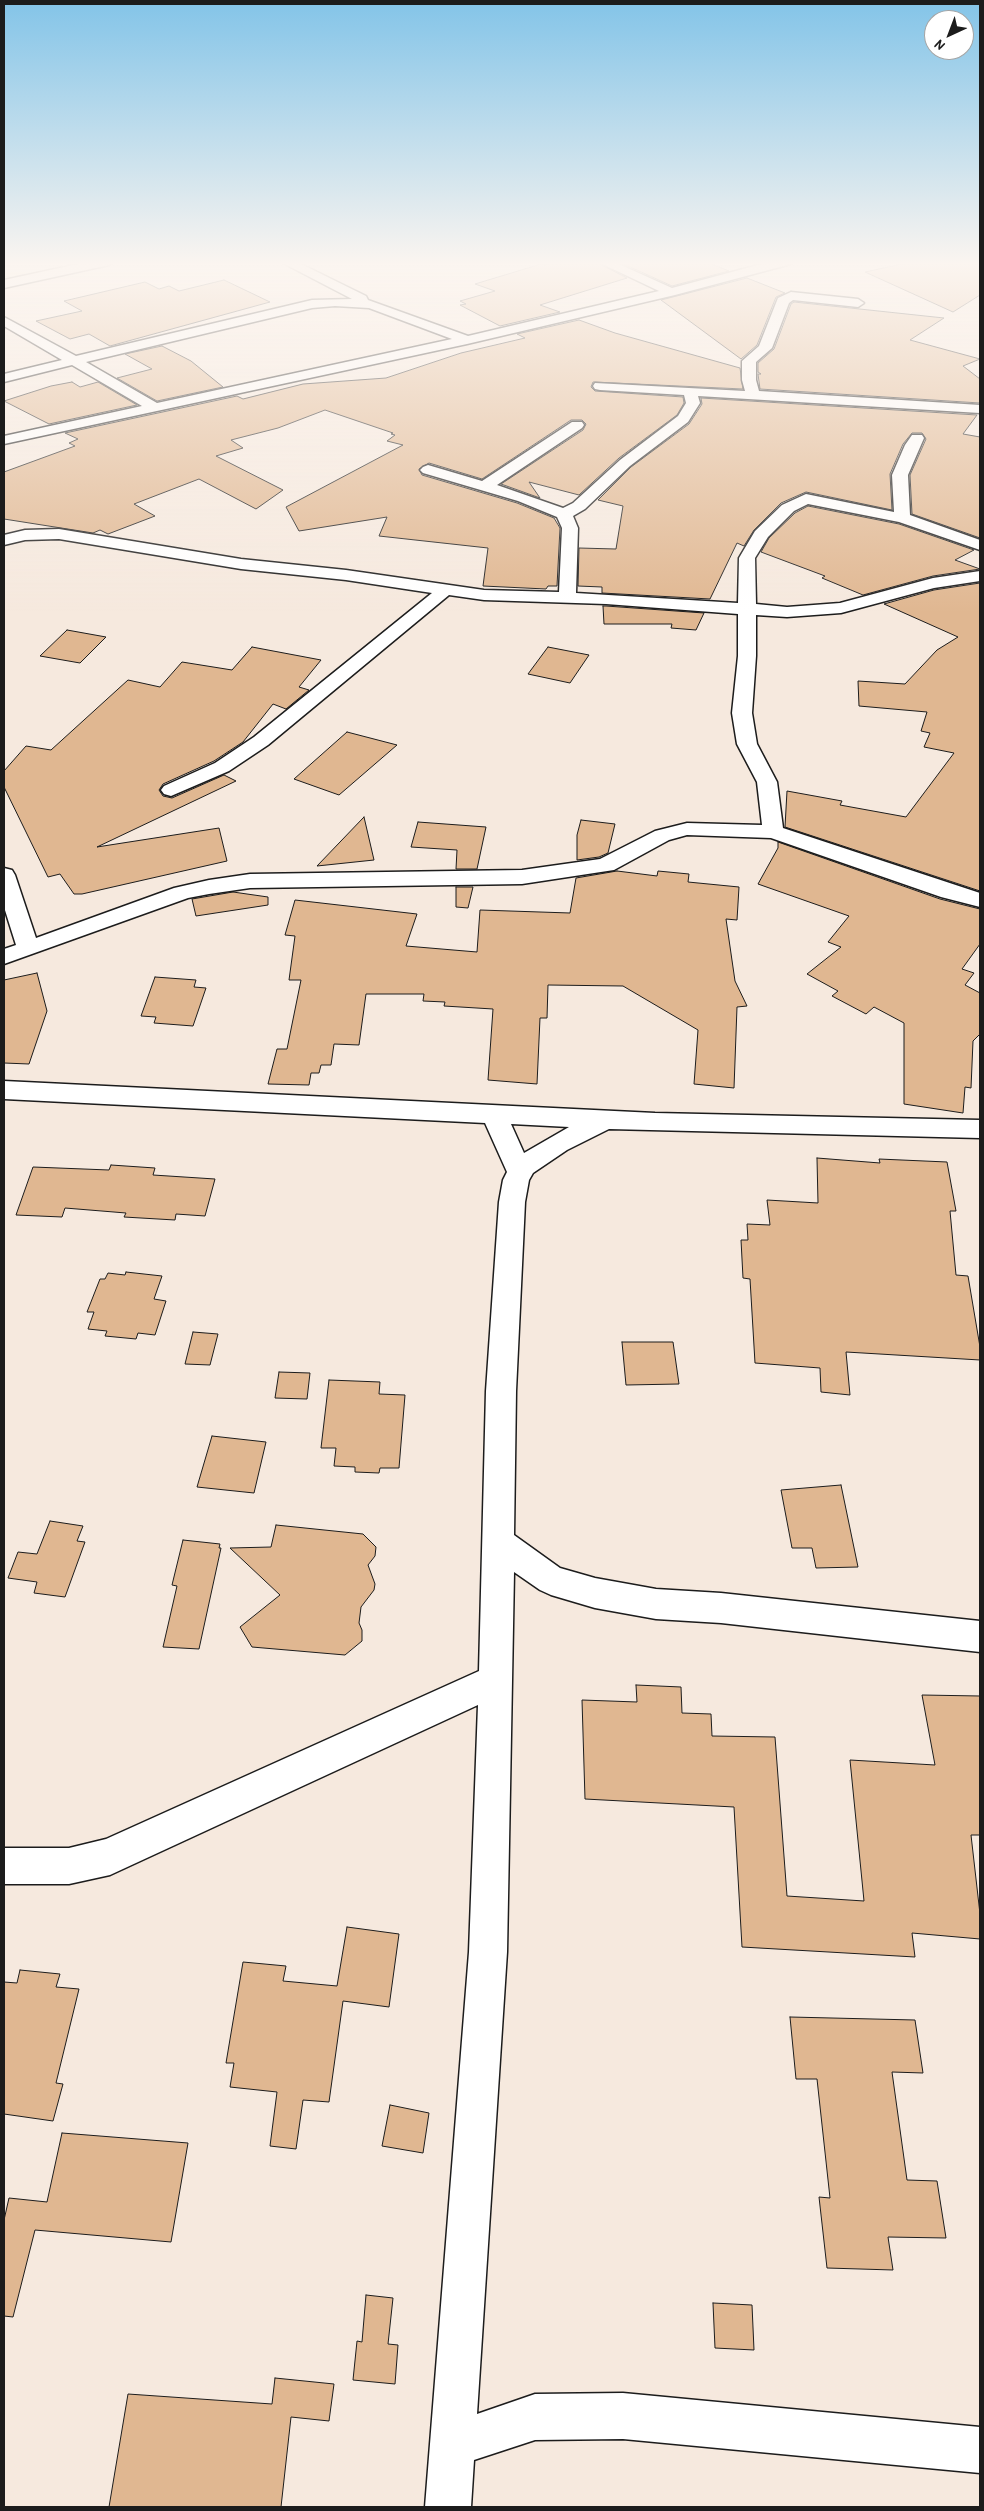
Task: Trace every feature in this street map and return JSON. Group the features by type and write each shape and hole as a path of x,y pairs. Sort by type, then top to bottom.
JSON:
{"street":[{"path":"104,378 152,406"},
{"path":"4,440 152,406 293,378"},
{"path":"749,378 753,394"},
{"path":"600,386 980,409"},
{"path":"564,514 579,506 625,463 683,419 693,403 690,392"},
{"path":"485,486 577,425"},
{"path":"902,518 900,474 916,438"},
{"path":"428,470 485,486 564,514 570,528 567,598"},
{"path":"773,832 767,782 747,744 742,713 748,609 747,558 761,534 788,508 806,499 837,507 902,518 980,545"},
{"path":"4,540 25,535 59,534 241,564 346,575 444,591 515,598 567,598 787,612 842,608 933,582 980,576"},
{"path":"171,790 222,767 261,741 444,591"},
{"path":"4,957 182,893 209,887 260,881 522,877 606,865 662,835 687,829 773,832 949,892 980,900"},
{"path":"4,875 28,947"},
{"path":"4,1090 609,1118 655,1122 980,1129"},
{"path":"493,1113 520,1172"},
{"path":"448,2507 488,1952 496,1680 501,1391 512,1202 520,1172 524,1166 558,1143 609,1118"},
{"path":"497,1541 551,1580 594,1593 656,1604 721,1608 980,1637"},
{"path":"4,1866 69,1866 110,1857 150,1837 496,1680"},
{"path":"452,2445 535,2417 574,2415 623,2416 980,2450"}],"building":[{"path":"117,378 212,378 223,387 157,401"},
{"path":"384,378 741,378 743,389 593,382 591,387 595,391 683,397 684,403 677,415 619,458 579,495 529,482 540,498 501,484 583,430 586,424 582,420 571,420 482,479 429,463 419,469 422,475 517,503 554,518 560,528 557,586 548,586 546,589 483,586 488,548 379,536 387,517 299,531 286,507 403,445 387,441 395,435 391,434 393,433 325,410 278,428 231,440 243,448 216,456 283,490 256,509 199,479 134,504 155,516 108,534 100,530 93,533 4,519 4,472 75,446 69,443 78,439 65,433 237,396 243,399 303,384"},
{"path":"759,378 979,378 980,403 760,389"},
{"path":"72,382 80,387 98,382 137,405 49,424 4,401 51,386"},
{"path":"701,398 977,415 963,434 980,437 980,538 912,514 910,475 926,439 922,433 912,433 903,444 890,474 892,510 806,492 781,503 754,530 744,546 737,543 710,599 602,593 602,587 578,586 579,548 616,549 623,506 598,500 631,467 689,424 702,404"},
{"path":"808,506 899,524 974,550 955,560 980,569 933,576 863,595 822,578 825,576 761,552 769,538 795,513"},
{"path":"980,583 980,891 785,827 787,791 842,801 840,805 906,817 954,753 924,747 930,733 921,731 927,712 859,706 858,681 905,684 937,650 958,637 884,604 934,590"},
{"path":"603,606 704,613 696,630 671,628 672,624 604,624"},
{"path":"67,630 106,637 80,663 40,656"},
{"path":"252,647 321,660 299,687 309,690 286,709 273,704 243,742 214,761 163,784 159,790 163,796 172,798 224,775 236,781 97,847 219,828 227,861 82,894 74,894 60,874 48,877 4,787 4,771 26,746 51,750 128,680 160,687 182,662 232,670"},
{"path":"548,647 589,655 570,683 528,674"},
{"path":"347,732 397,745 339,795 294,779"},
{"path":"364,817 374,860 317,866"},
{"path":"581,820 615,824 608,853 599,857 577,860 577,835"},
{"path":"418,822 486,827 477,869 456,869 457,850 411,847"},
{"path":"778,842 940,899 980,909 980,944 962,969 974,973 965,985 980,993 980,1034 973,1041 971,1088 965,1087 963,1113 904,1104 904,1023 874,1007 866,1014 832,996 838,991 807,974 841,947 828,942 849,916 758,884 778,848"},
{"path":"617,871 657,876 658,871 689,874 688,882 739,887 737,920 726,919 735,981 747,1006 737,1007 734,1088 694,1084 698,1030 623,986 548,985 547,1018 540,1018 537,1084 488,1080 493,1009 444,1006 445,1002 423,1001 424,994 366,994 359,1045 334,1044 331,1065 321,1065 319,1073 311,1073 309,1085 268,1084 277,1049 287,1049 301,980 289,980 295,936 285,935 295,900 417,914 406,946 477,952 480,910 570,913 576,878"},
{"path":"456,887 473,887 468,908 456,907"},
{"path":"233,892 268,897 268,905 196,916 192,899"},
{"path":"37,973 47,1011 29,1064 4,1063 4,980"},
{"path":"155,977 196,980 194,987 206,988 193,1026 154,1023 156,1017 141,1016"},
{"path":"817,1158 880,1163 879,1159 947,1162 956,1211 950,1211 956,1275 968,1276 980,1347 980,1360 846,1352 850,1395 821,1392 820,1368 755,1363 750,1279 743,1278 741,1240 748,1240 747,1224 770,1225 767,1200 818,1203"},
{"path":"111,1165 155,1168 153,1175 215,1179 205,1216 176,1214 175,1220 124,1217 126,1213 65,1208 62,1217 16,1215 33,1167 109,1170"},
{"path":"126,1272 162,1276 154,1299 166,1301 155,1335 138,1333 136,1339 105,1336 107,1331 88,1329 94,1312 87,1312 100,1279 105,1279 108,1273 125,1275"},
{"path":"193,1332 218,1334 210,1365 185,1364"},
{"path":"622,1342 673,1342 679,1384 626,1385"},
{"path":"279,1372 310,1373 307,1399 275,1398"},
{"path":"329,1380 380,1382 379,1394 405,1395 399,1468 380,1468 379,1473 355,1472 355,1467 334,1466 336,1448 321,1448"},
{"path":"212,1436 266,1442 254,1493 197,1487"},
{"path":"841,1485 858,1567 816,1568 812,1548 792,1548 781,1490"},
{"path":"50,1521 83,1526 77,1541 85,1542 65,1597 34,1593 37,1582 8,1578 18,1552 37,1554"},
{"path":"276,1525 363,1534 376,1547 375,1556 368,1565 375,1584 374,1590 361,1607 359,1623 362,1630 362,1641 345,1655 252,1647 240,1627 280,1595 230,1548 271,1547"},
{"path":"183,1540 220,1544 219,1548 221,1548 199,1649 163,1647 177,1586 172,1585"},
{"path":"636,1685 681,1687 682,1713 711,1714 712,1736 775,1737 787,1896 864,1901 850,1760 935,1765 922,1695 980,1696 980,1835 971,1835 980,1914 980,1939 912,1933 915,1957 742,1947 734,1807 585,1799 582,1700 637,1702"},
{"path":"347,1927 399,1934 389,2007 343,2001 329,2102 303,2100 296,2149 270,2146 277,2092 230,2087 234,2063 226,2063 243,1962 286,1966 283,1981 337,1986"},
{"path":"20,1970 60,1974 56,1987 79,1989 56,2083 63,2084 53,2121 4,2114 4,1982 17,1983"},
{"path":"790,2017 915,2020 923,2073 892,2072 907,2180 937,2181 946,2238 888,2237 893,2270 827,2268 819,2197 830,2198 817,2079 796,2079"},
{"path":"390,2105 429,2113 423,2153 382,2146"},
{"path":"62,2133 188,2143 171,2242 35,2230 13,2317 4,2316 4,2220 9,2198 47,2202"},
{"path":"366,2295 393,2298 388,2344 398,2345 395,2384 353,2380 357,2341 362,2342"},
{"path":"713,2303 752,2305 754,2350 715,2348"},
{"path":"275,2378 334,2384 329,2421 291,2417 281,2507 109,2507 128,2394 272,2404"}]}
